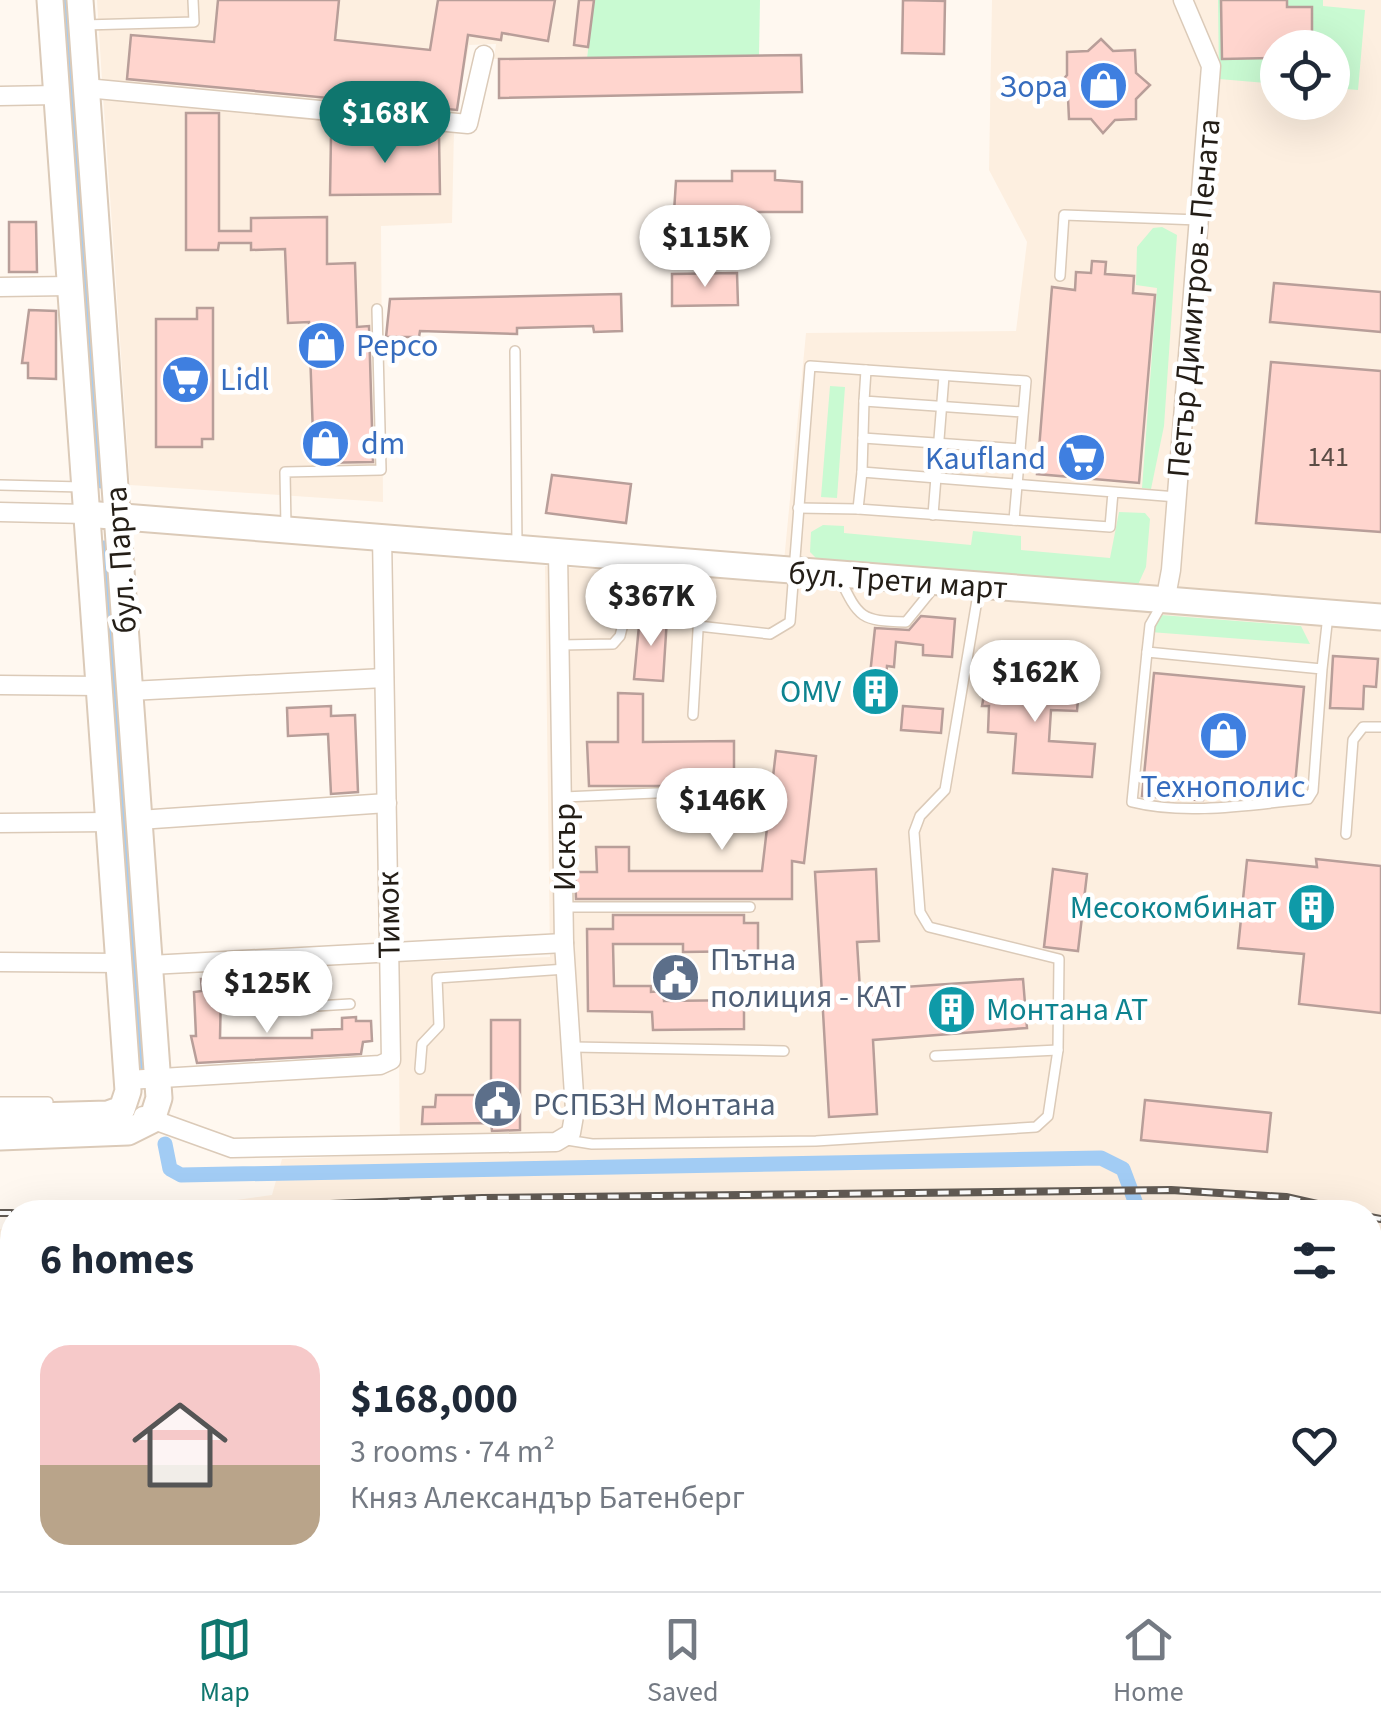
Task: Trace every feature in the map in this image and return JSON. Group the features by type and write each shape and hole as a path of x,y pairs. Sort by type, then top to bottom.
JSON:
{"main road":[{"name":"бул. Парта","path":"50,0 128,1080 122,1108"},
{"name":"бул. Парта","path":"81,13 158,1079 152,1120"},
{"name":"бул. Трети март","path":"86,514 1381,618"},
{"path":"4,1115 108,1114 122,1108"},
{"path":"4,1115 128,1132 152,1120"}],"street":[{"name":"Петър Димитров - Пената","path":"1164,602 1178,496 1211,66 1183,0"},
{"path":"86,88 468,124 484,54"},
{"path":"0,96 57,95"},
{"path":"0,287 70,286"},
{"path":"0,512 86,514"},
{"name":"Тимок","path":"158,1079 386,1064 392,1054 382,536"},
{"name":"Искър","path":"558,552 564,943 575,1110 565,1139"},
{"path":"130,692 384,678"},
{"path":"0,685 99,686"},
{"path":"139,820 387,802"},
{"path":"0,822 109,822"},
{"path":"150,965 564,943"},
{"path":"0,962 120,963"},
{"path":"128,1080 158,1079"},
{"path":"122,1108 232,1148 565,1139"}],"lane":[{"path":"81,13 194,22 193,0"},
{"path":"1060,276 1064,215 1201,220"},
{"path":"286,528 285,472 381,470 377,309"},
{"path":"515,352 517,548"},
{"path":"698,626 770,634 790,622 810,366 1026,381 1014,520"},
{"path":"858,509 866,370"},
{"path":"933,515 944,376"},
{"path":"864,402 1023,412"},
{"path":"863,438 1020,449"},
{"path":"862,472 1178,496"},
{"path":"0,485 84,487"},
{"path":"798,508 1110,528 1113,492"},
{"path":"693,715 702,563"},
{"path":"838,575 856,612 870,621 906,622 938,583"},
{"path":"565,1139 592,1144 816,1142 1036,1126 1048,1116 1054,1100 1058,1050 1059,959 929,928 920,912 914,832 920,816 945,790 980,586"},
{"path":"1164,602 1150,625 1134,804 1203,810 1226,804 1271,806 1288,799 1308,799 1313,791 1328,614"},
{"path":"560,645 613,644 620,636 624,616 641,605 699,606"},
{"path":"1148,652 1322,669"},
{"path":"1346,834 1354,740 1363,727 1381,727"},
{"path":"564,797 700,790"},
{"path":"564,907 750,908"},
{"path":"242,963 249,1010 350,1004"},
{"path":"420,1069 422,1044 439,1026 437,978 566,969"},
{"path":"573,1047 784,1052"},
{"path":"935,1056 1058,1050"},
{"path":"4,1115 48,1102"}],"shaded area":[{"path":"97,0 594,0 587,58 494,59 496,44 469,45 456,117 102,81"},
{"path":"992,0 1381,0 1381,1200 236,1200 272,1195 282,1159 400,1154 398,962 550,957 545,566 782,582 806,333 1016,331 1027,242 989,170"},
{"path":"103,95 454,129 452,223 381,226 383,502 130,485"}],"green space":[{"path":"594,0 760,0 759,56 587,58"},
{"path":"1218,0 1323,0 1323,6 1365,10 1358,90 1350,89 1350,30 1260,30 1260,83 1219,79"},
{"path":"1162,227 1177,235 1164,426 1151,489 1142,488 1157,288 1136,285 1137,247 1153,228"},
{"path":"830,386 845,387 837,498 821,497"},
{"path":"1119,512 1145,513 1150,519 1146,567 1136,589 818,560 810,552 811,532 823,525 844,526 844,533 971,545 973,531 1021,536 1021,550 1110,558"},
{"path":"1161,615 1301,626 1310,644 1150,632 1152,623"}],"building":[{"path":"218,0 339,0 335,40 430,50 438,0 555,0 548,41 502,33 501,40 468,35 457,110 127,79 131,35 214,42"},
{"path":"579,0 594,0 588,47 574,45"},
{"path":"903,0 945,1 944,54 902,53"},
{"path":"1221,0 1287,0 1287,7 1312,7 1312,30 1260,30 1260,58 1222,59"},
{"name":"Зора","path":"1101,39 1113,51 1135,50 1136,73 1150,85 1136,99 1136,119 1115,120 1103,133 1091,119 1069,119 1068,98 1056,88 1067,75 1067,52 1088,51"},
{"path":"801,55 802,92 499,98 499,59"},
{"path":"186,113 219,113 219,231 251,231 251,218 327,217 327,264 355,263 357,327 369,326 373,462 314,463 309,322 288,323 285,249 251,250 251,243 219,243 218,250 186,250"},
{"path":"331,136 439,137 440,194 330,195"},
{"path":"732,171 775,171 775,180 802,182 802,212 674,212 676,181 732,181"},
{"path":"9,222 36,222 37,272 9,272"},
{"path":"1092,261 1106,262 1105,274 1134,276 1133,293 1155,295 1139,483 1037,474 1052,287 1075,290 1076,272 1091,273"},
{"path":"737,273 738,305 672,306 672,274"},
{"path":"1274,283 1381,292 1381,332 1270,322"},
{"path":"621,294 622,331 594,332 593,326 517,328 517,334 420,331 419,337 386,337 390,299"},
{"name":"Lidl","path":"197,308 213,308 213,439 202,439 202,447 156,447 156,319 197,319"},
{"path":"29,310 56,311 56,379 28,378 28,363 22,363"},
{"path":"1271,362 1381,371 1381,532 1256,523"},
{"path":"552,475 631,484 626,523 546,513"},
{"path":"640,615 667,618 663,681 634,679"},
{"path":"921,616 955,619 952,657 923,655 923,645 896,642 894,667 887,666 883,713 866,712 875,628 909,630"},
{"path":"1333,656 1378,659 1376,687 1364,686 1363,709 1330,708"},
{"path":"990,663 1010,665 1009,684 1079,688 1077,711 1051,710 1049,741 1095,744 1092,777 1013,773 1016,734 988,732 989,706 982,706"},
{"name":"Технополис","path":"1154,673 1304,687 1295,785 1285,793 1248,797 1204,793 1203,800 1142,796"},
{"path":"618,693 643,694 643,742 734,741 734,786 589,786 587,742 618,742"},
{"path":"331,706 331,716 355,715 358,792 331,794 328,734 288,736 287,708"},
{"path":"903,706 943,709 941,733 901,730"},
{"path":"776,751 816,756 804,863 792,861 792,899 576,899 575,872 597,872 596,847 629,847 629,871 762,871"},
{"name":"Месокомбинат","path":"1316,859 1381,866 1381,1013 1299,1004 1304,954 1238,948 1247,860 1317,867"},
{"path":"876,869 879,941 857,942 860,990 1023,979 1027,1028 873,1040 877,1114 829,1117 815,872"},
{"path":"1053,869 1087,874 1078,951 1044,947"},
{"path":"613,915 744,915 744,923 758,923 758,951 683,952 683,944 613,944 614,986 651,986 651,992 663,991 664,1001 744,1000 744,1029 653,1030 652,1012 588,1011 587,929 613,929"},
{"path":"201,979 217,979 217,989 221,989 220,1038 312,1038 312,1030 342,1029 342,1018 356,1017 356,1021 371,1021 372,1041 363,1042 361,1054 197,1063 191,1036 196,1036 194,992 202,991"},
{"path":"491,1020 520,1020 520,1130 492,1131 491,1123 422,1124 423,1107 435,1107 436,1095 491,1095"},
{"path":"1145,1100 1271,1113 1267,1152 1141,1140"}],"waterway":[{"path":"65,0 101,481"},
{"path":"104,548 141,1063"},
{"path":"165,1144 170,1169 181,1175 1101,1158 1123,1169 1135,1200"}],"railway":[{"path":"431,1200 1171,1190 1299,1200"}],"place":[{"name":"Зора","path":"1103,86"},
{"name":"Pepco","path":"321,345"},
{"name":"Lidl","path":"185,379"},
{"name":"dm","path":"326,443"},
{"name":"Kaufland","path":"1081,458"},
{"name":"OMV","path":"876,691"},
{"name":"Технополис","path":"1223,736"},
{"name":"Месокомбинат","path":"1312,907"},
{"name":"Пътна полиция - КАТ","path":"675,977"},
{"name":"Монтана АТ","path":"951,1009"},
{"name":"РСПБЗН Монтана","path":"498,1104"}]}
